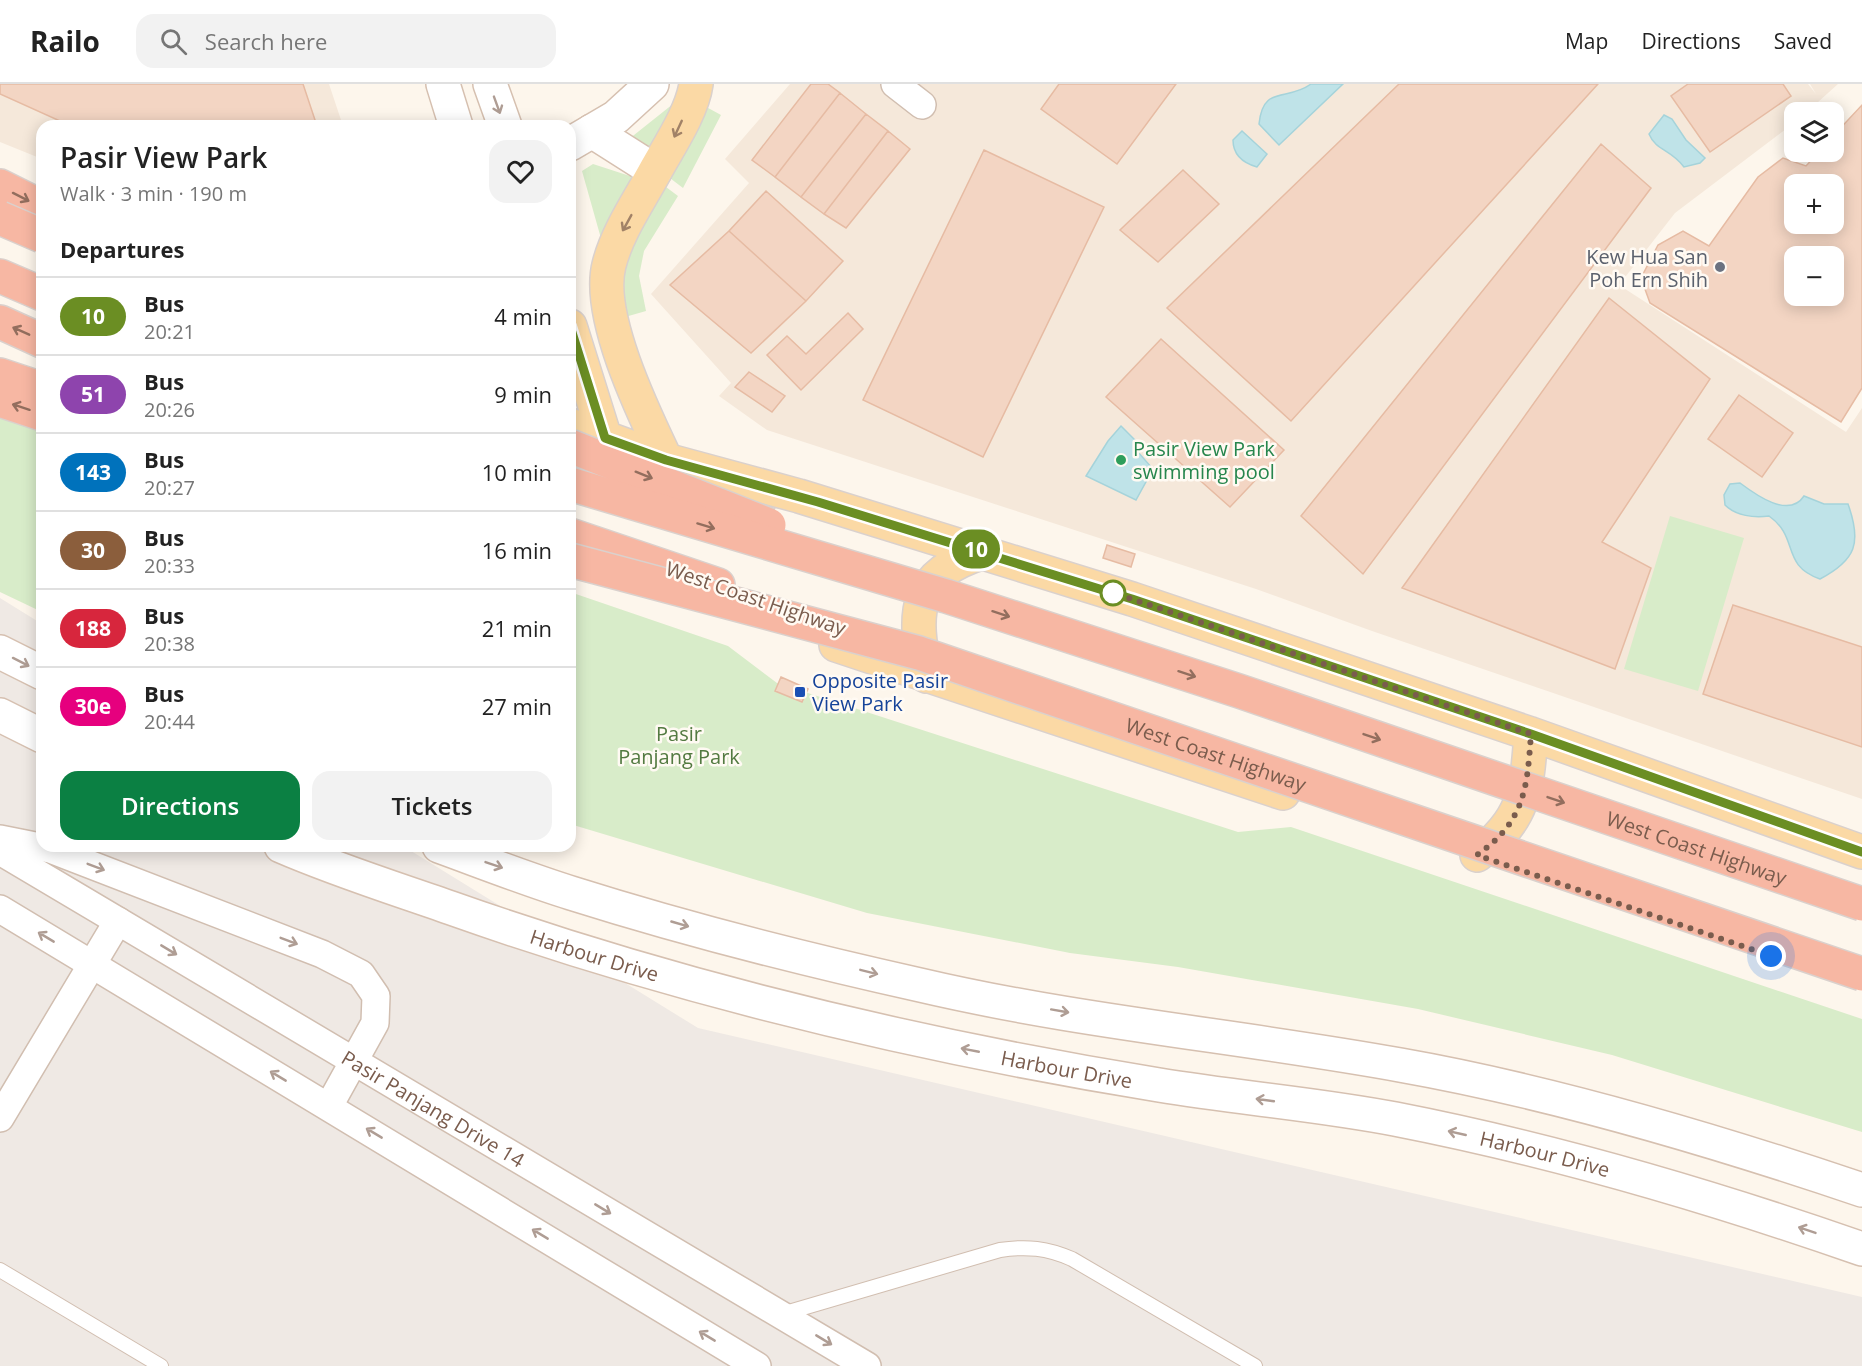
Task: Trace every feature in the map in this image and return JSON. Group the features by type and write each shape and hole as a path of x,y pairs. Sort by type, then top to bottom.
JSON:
{"highway":[{"path":"0,186 36,204"},
{"path":"0,218 36,233"},
{"path":"0,276 36,291"},
{"path":"0,322 36,338"},
{"path":"0,375 36,387"},
{"path":"0,400 36,412"},
{"path":"576,448 946,596"},
{"name":"West Coast Highway","path":"576,486 946,596 1239,691 1862,904"},
{"name":"West Coast Highway","path":"576,537 922,664 1862,974"},
{"path":"576,560 922,664"}],"main road":[{"path":"666,460 641,407 615,332 607,300 608,268 615,245 677,132 696,84"},
{"path":"576,345 605,438"},
{"path":"576,427 666,460 799,496 984,552 1531,734 1862,852"},
{"path":"984,552 957,560 933,580 919,606 917,627 922,664 1862,987"},
{"path":"1477,855 1496,841 1515,817 1523,801 1531,734"}],"street":[{"path":"443,84 454,120"},
{"path":"490,84 503,120"},
{"path":"581,137 616,117 652,84"},
{"path":"895,84 922,105"},
{"path":"581,137 655,171"},
{"path":"0,652 36,670"},
{"path":"0,715 36,733"},
{"path":"0,839 36,846"},
{"name":"Pasir Panjang Drive 14","path":"0,851 867,1366"},
{"path":"58,852 322,954 361,974 376,996 375,1023 329,1106"},
{"name":"Harbour Drive","path":"298,852 548,943 706,987 906,1038 1158,1085 1394,1119 1558,1156 1754,1211 1862,1250"},
{"path":"456,852 569,892 696,929 922,986 1155,1028 1401,1065 1568,1103 1769,1158 1862,1190"},
{"path":"0,909 757,1366"},
{"path":"0,1118 118,921"}],"lane":[{"path":"781,1315 1000,1250 1021,1247 1049,1249 1072,1259 1255,1366"},
{"path":"0,1270 161,1366"}],"shaded area":[{"path":"0,84 329,84 341,120 36,120 36,157 0,142"},
{"path":"790,84 1808,84 1816,94 1810,84 1838,84 1818,102 1784,102 1784,131 1675,213 1619,285 1846,432 1862,408 1862,799 1256,589 767,430 719,396 731,383 651,294 749,183 725,159"},
{"path":"0,598 36,620 36,852 413,852 698,1028 1862,1297 1862,1366 0,1366"}],"green space":[{"path":"678,100 648,154 624,143"},
{"path":"699,103 721,115 683,188 662,172"},
{"path":"593,164 633,177 602,242 582,171"},
{"path":"658,181 678,196 644,251 639,276 646,311 618,319 616,282"},
{"path":"0,407 36,418 36,609 0,592"},
{"path":"1670,516 1744,538 1698,691 1624,669"},
{"name":"Pasir Panjang Park","path":"576,594 728,646 777,683 1238,832 1291,827 1862,1019 1862,1132 1612,1055 1418,1009 1178,967 1070,953 867,913 576,826"}],"water":[{"path":"1311,84 1343,84 1279,145 1259,124 1265,103"},
{"path":"1664,115 1672,119 1686,140 1705,158 1700,163 1684,167 1652,140 1649,134"},
{"path":"1242,131 1267,154 1257,167 1243,161 1235,150 1233,140"},
{"name":"Pasir View Park swimming pool","path":"1121,426 1136,441 1137,451 1153,469 1136,500 1086,476 1108,441"},
{"path":"1740,483 1772,503 1781,505 1798,503 1804,496 1824,504 1848,504 1855,530 1855,540 1848,557 1842,565 1820,579 1808,573 1794,559 1784,533 1769,516 1745,515 1734,512 1725,505 1724,495 1730,484"}],"building":[{"path":"0,84 303,84 315,120 58,120 0,94"},
{"path":"811,84 828,84 840,93 775,177 752,160"},
{"path":"1059,84 1176,84 1117,164 1041,109"},
{"path":"1399,84 1598,84 1291,421 1167,308"},
{"path":"1688,84 1783,84 1791,96 1710,152 1671,96"},
{"path":"840,93 866,114 801,197 775,177"},
{"name":"Kew Hua San Poh Ern Shih","path":"1862,105 1862,388 1841,422 1650,303 1641,278 1658,245 1683,231 1709,246 1758,177 1783,158 1784,162 1794,162 1806,166 1810,162 1844,162 1844,124"},
{"path":"866,114 888,131 824,214 801,197"},
{"path":"888,131 910,149 846,228 824,214"},
{"path":"1601,144 1651,188 1363,574 1301,516"},
{"path":"984,150 1104,207 983,457 863,400"},
{"path":"1183,170 1219,204 1158,262 1120,230"},
{"path":"766,191 843,261 806,301 729,231"},
{"path":"729,231 806,301 751,353 670,285"},
{"path":"1609,298 1710,379 1602,542 1651,568 1615,669 1402,588"},
{"path":"848,313 863,329 801,390 767,355 787,336 806,354"},
{"path":"1161,339 1284,450 1230,507 1106,397"},
{"path":"749,372 785,396 772,412 735,387"},
{"path":"1739,395 1793,433 1762,477 1708,439"},
{"path":"1107,545 1135,554 1131,567 1103,558"},
{"path":"1733,605 1862,647 1862,747 1703,694"},
{"path":"781,677 808,689 802,702 775,691"}],"bus line":[{"name":"10","path":"576,345 605,438 666,460 779,490 1132,599 1531,734 1862,852"}],"place":[{"name":"Kew Hua San Poh Ern Shih","path":"1720,267"},
{"name":"Pasir View Park swimming pool","path":"1121,460"},
{"name":"Opposite Pasir View Park","path":"800,692"}],"route":[{"path":"1113,593 1111,592 1531,734 1528,777 1523,801 1515,817 1496,841 1477,855 1771,956"}]}
